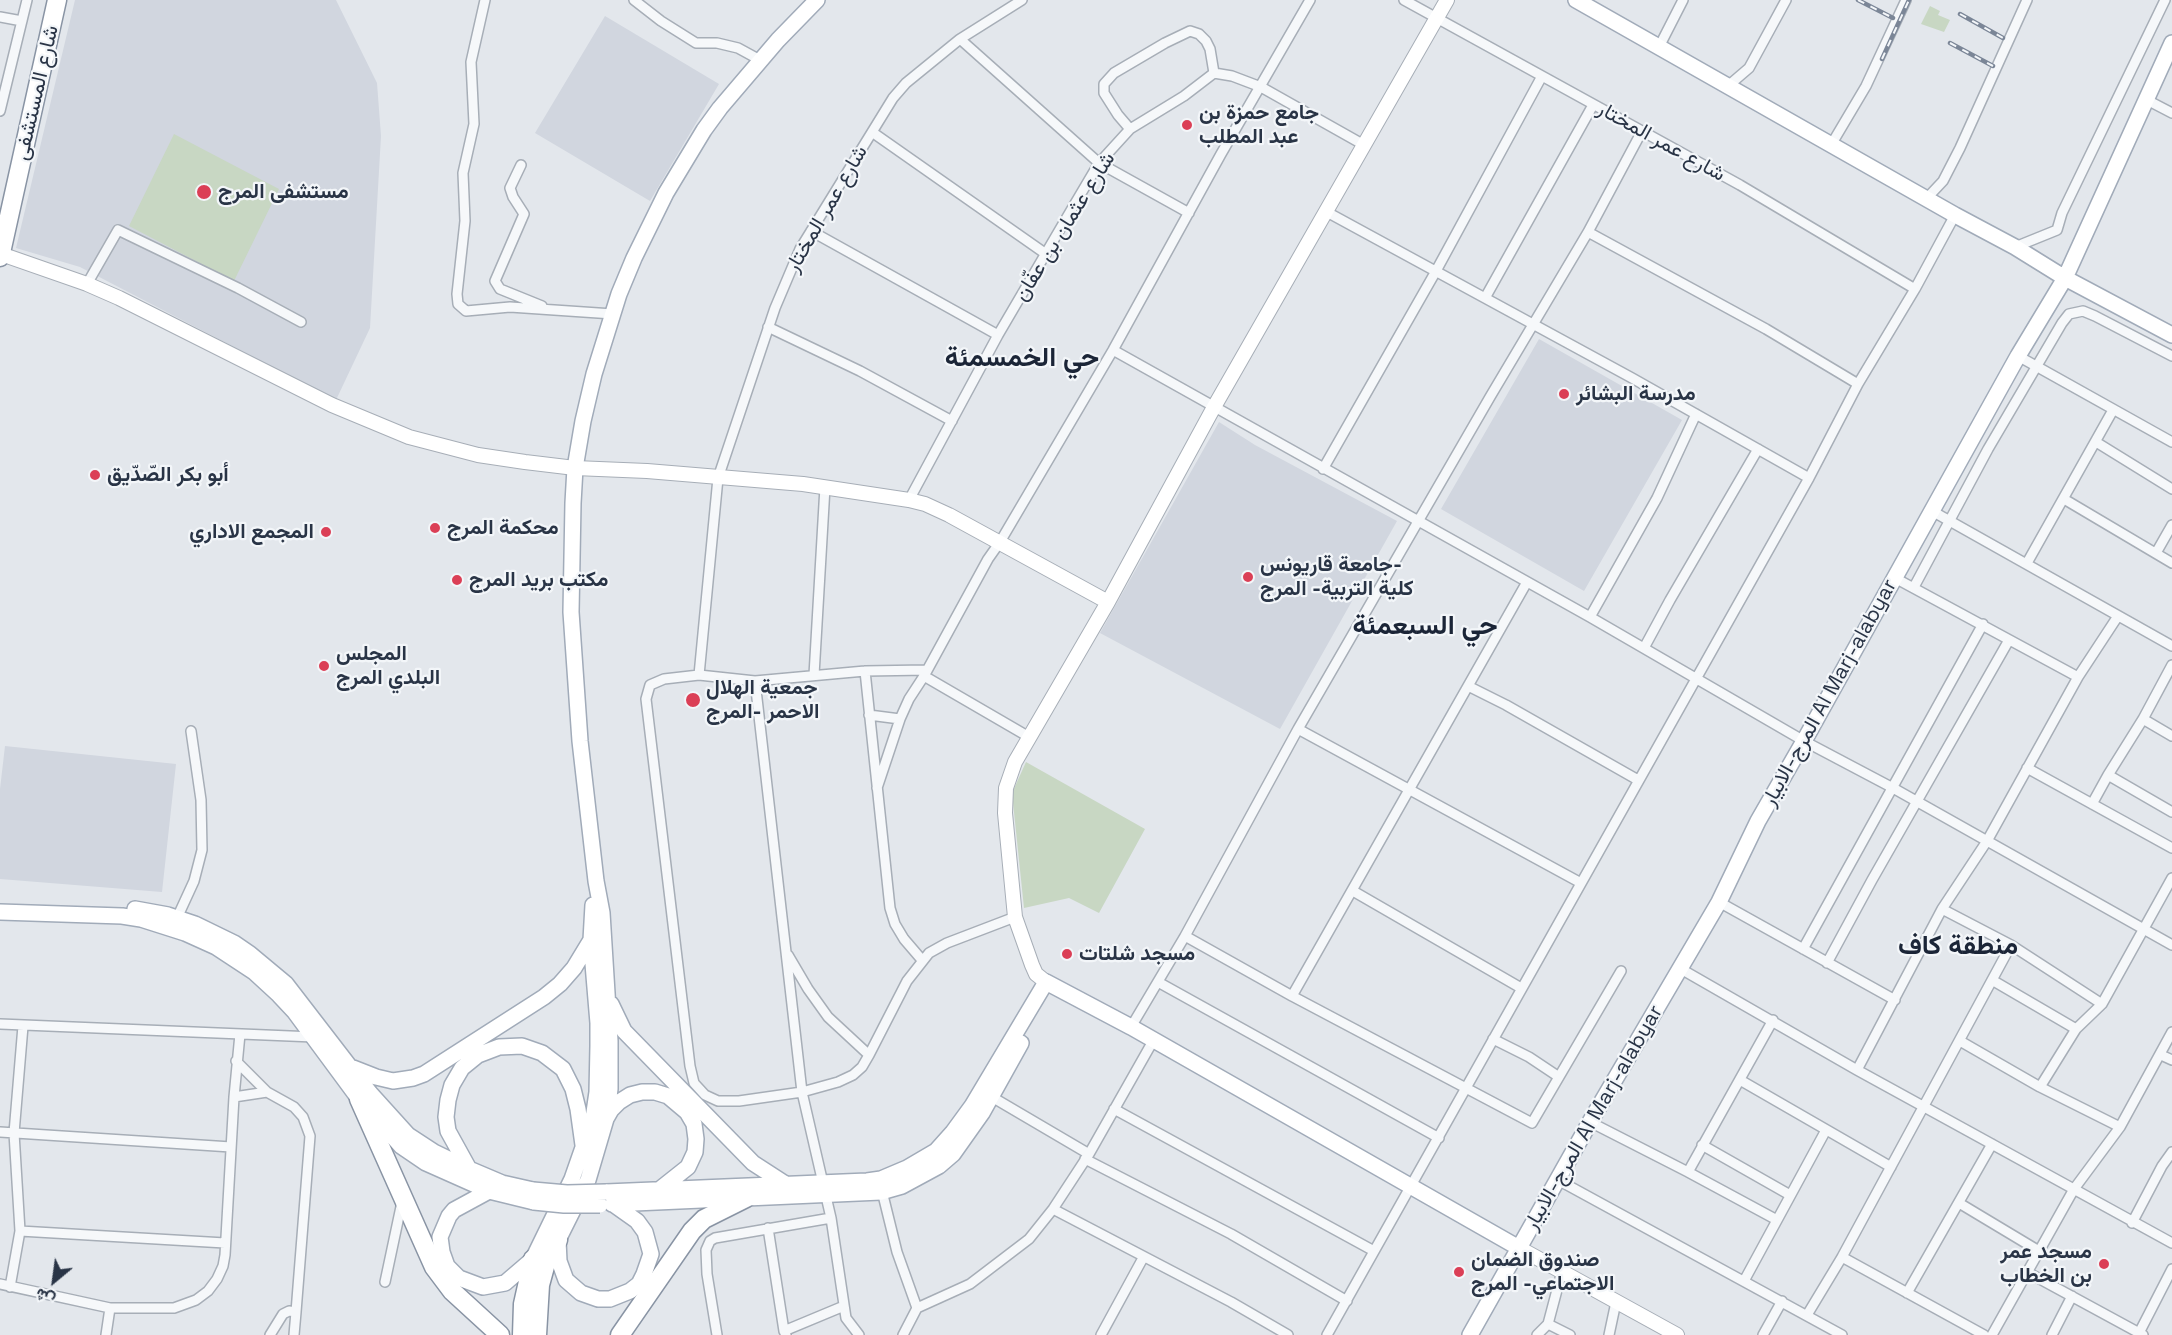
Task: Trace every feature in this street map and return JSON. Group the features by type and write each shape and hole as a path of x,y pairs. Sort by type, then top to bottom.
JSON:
{"highway":[{"name":"شارع المستشفى","path":"0,256 57,0"},
{"path":"359,1099 402,1200 434,1267 443,1281 500,1335"},
{"path":"621,1334 692,1231 704,1219 746,1198"},
{"path":"537,1335 540,1286 546,1263 558,1240"},
{"path":"522,1335 523,1304 533,1259"}],"main road":[{"path":"606,1200 638,1221 650,1243 651,1254 639,1284 630,1291 610,1299 598,1299 573,1288 561,1270 558,1240 588,1180 606,1119 610,1089 610,1041 602,913 596,881 580,741 571,612 575,468 588,398 613,314 634,258 679,169 720,108 760,60 817,0"},
{"path":"1576,0 2015,247 2065,278 2172,335"},
{"name":"المرج-الابيار Al Marj-alabyar","path":"1470,1335 1590,1122 1719,902 1758,821 2018,356 2065,278 2172,43"},
{"path":"489,1191 462,1204 449,1216 440,1237 447,1266 459,1278 483,1287 505,1283 533,1259 584,1149 593,1119 597,1092 598,1023 591,940 596,881"},
{"path":"0,902 135,909 177,918 234,943 269,968 286,984 391,1118 408,1135 434,1152 533,1196"},
{"path":"0,912 122,916 159,924 185,933 225,952 254,972 279,995 383,1128 409,1152 426,1163 489,1191 533,1196 567,1193 606,1200 746,1198 823,1189 902,1186 924,1175 953,1154 968,1135 992,1097 1050,984"},
{"path":"329,1059 393,1081 424,1074 560,984 574,968 591,940"},
{"path":"605,979 613,1009 624,1031 753,1163 787,1185"},
{"path":"1050,984 1519,1248"},
{"path":"881,1185 936,1151 953,1132 1050,984"},
{"path":"469,1169 448,1131 446,1117 448,1100 452,1085 462,1068 478,1055 499,1047 522,1046 542,1053 563,1069 573,1089 584,1149"},
{"path":"606,1119 619,1102 630,1095 642,1092 655,1092 668,1096 687,1112 694,1124 695,1152 687,1167 658,1190"},
{"path":"606,1200 658,1190 787,1185 823,1189"}],"street":[{"path":"0,111 27,0"},
{"path":"485,0 471,62 474,124 463,174 465,221 456,300 466,311 510,308 613,314"},
{"path":"634,0 661,21 696,43 717,43 738,48 760,60"},
{"name":"شارع عمر المختار","path":"699,675 718,478 768,327 800,249 893,98 906,83 960,39 1022,0"},
{"path":"877,788 909,699 926,673 988,559 1000,543 1113,350 1221,154 1310,0"},
{"name":"شارع عمر المختار","path":"1404,0 1740,185 1915,289"},
{"path":"1050,984 1036,974 1015,917 1005,822 1006,788 1015,762 1108,602 1214,407 1325,211 1447,0"},
{"path":"1659,47 1683,0"},
{"path":"1728,86 1749,68 1786,0"},
{"path":"1831,145 1866,86 1906,0"},
{"path":"1927,198 1943,181 1960,148 2027,0"},
{"path":"2015,247 2057,230 2062,213 2165,0"},
{"path":"0,17 22,21"},
{"path":"1130,129 1104,93 1104,84 1114,74 1165,43 1190,31 1199,34 1206,41 1210,49 1214,73 1232,76 1261,87 1364,145"},
{"path":"960,39 1099,163 1189,213"},
{"name":"شارع عثمان بن عفّان","path":"909,500 998,335 1099,163 1130,129 1184,96 1214,73"},
{"path":"1323,469 1436,271 1542,76"},
{"path":"2146,100 2172,113"},
{"path":"1485,298 1593,105"},
{"path":"1131,1028 1185,936 1298,729 1588,232 1642,131"},
{"path":"872,132 1046,254"},
{"path":"521,165 510,188 524,214 495,281 500,289 547,309"},
{"path":"1325,211 1809,478"},
{"path":"1327,1335 1695,677 1809,478 1858,384 1915,289 1955,215"},
{"path":"87,284 118,230 238,288 301,322"},
{"path":"811,231 998,335"},
{"path":"1588,232 1766,329 1858,384"},
{"path":"0,256 87,284 160,318 332,405 409,437 478,455 575,468 825,488 909,500 933,508 1108,602"},
{"path":"1914,587 1988,449 2061,323 2069,314 2083,311 2172,356"},
{"path":"768,327 860,371 952,421"},
{"path":"1113,350 1590,617 1804,741 1987,840 2172,945"},
{"path":"2018,356 2172,442"},
{"path":"2027,563 2113,410"},
{"path":"1590,617 1657,498 1696,414"},
{"path":"2096,442 2172,489"},
{"path":"1644,648 1758,449"},
{"path":"814,675 825,488"},
{"path":"2064,499 2172,562"},
{"path":"1932,511 2172,646"},
{"path":"2156,553 2172,525"},
{"path":"1895,578 2078,677"},
{"path":"1292,996 1527,582"},
{"path":"1857,1070 1942,909 1987,840 2078,677 2118,616"},
{"path":"1803,949 1983,624"},
{"path":"1827,963 2009,640"},
{"path":"2092,804 2143,719 2172,665"},
{"path":"1015,917 947,943 929,953 908,981 862,1067 853,1075 802,1092 739,1101 718,1101 705,1095 694,1083 690,1066 646,699 648,689 654,682 699,675 754,681 865,671 926,673 1029,737"},
{"path":"865,671 890,908 895,924 904,939 922,960"},
{"path":"754,681 802,1092 831,1218 846,1318 859,1335"},
{"path":"1468,686 1638,780"},
{"path":"869,715 900,719"},
{"path":"2143,719 2172,736"},
{"path":"1298,729 1581,883"},
{"path":"177,918 194,881 202,850 201,800 191,731"},
{"path":"2027,768 2172,848"},
{"path":"2108,775 2172,812"},
{"path":"2040,1087 2076,1029 2102,1004 2172,878"},
{"path":"1353,891 1521,988"},
{"path":"1719,902 1895,1000"},
{"path":"1942,909 2011,945 2102,1004"},
{"path":"1185,936 1532,1124 1621,971"},
{"path":"1807,1315 1842,1257 2011,945"},
{"path":"785,950 828,1017 869,1055"},
{"path":"1681,969 1857,1070 2172,1243"},
{"path":"1992,980 2076,1029"},
{"path":"1158,982 1439,1138"},
{"path":"1688,1172 1773,1020"},
{"path":"0,1024 314,1037"},
{"path":"10,1287 20,1231 14,1133 23,1026"},
{"path":"1992,1335 2074,1189 2120,1127 2161,1056 2172,1032"},
{"path":"0,1284 110,1308 164,1309 184,1305 208,1291 223,1266 236,1061 240,1034"},
{"path":"1493,1039 1529,1057 1559,1077"},
{"path":"903,1335 917,1308 970,1284 1029,1239 1053,1209 1087,1157 1153,1041"},
{"path":"1960,1041 2040,1087 2120,1127"},
{"path":"2161,1056 2172,1060"},
{"path":"236,1061 267,1092 294,1107 303,1117 310,1136 294,1335"},
{"path":"1740,1080 1891,1167"},
{"path":"234,1097 267,1092"},
{"path":"992,1097 1087,1157 1231,1234 1347,1301"},
{"path":"1114,1109 1374,1251"},
{"path":"1590,1122 1777,1220"},
{"path":"1744,1281 1826,1130"},
{"path":"0,1132 231,1147"},
{"path":"1907,1293 1992,1144"},
{"path":"1702,1145 1790,1195"},
{"path":"2132,1223 2162,1166 2172,1152"},
{"path":"1558,1180 1842,1335"},
{"path":"881,1185 897,1252 917,1308"},
{"path":"385,1282 402,1200"},
{"path":"1959,1203 2039,1251"},
{"path":"1053,1209 1231,1302 1288,1335"},
{"path":"717,1335 707,1267 706,1250 710,1241 768,1228 831,1218"},
{"path":"768,1228 785,1333 844,1306"},
{"path":"20,1231 225,1244"},
{"path":"1519,1248 1677,1335"},
{"path":"1842,1257 1984,1335"},
{"path":"1101,1335 1143,1258"},
{"path":"2027,1272 2140,1334 2172,1269"},
{"path":"1537,1335 1548,1324 1562,1272"},
{"path":"2052,1335 2072,1296"},
{"path":"1763,1335 1782,1301"},
{"path":"1609,1335 1616,1302"},
{"path":"106,1335 110,1308"},
{"path":"270,1335 283,1314 296,1311"},
{"path":"1548,1324 1570,1335"}],"shaded area":[{"name":"مستشفى المرج","path":"75,0 336,0 377,83 381,136 370,328 336,400 80,267 16,248"},
{"path":"605,16 719,84 650,201 535,133"},
{"path":"1539,339 1682,420 1584,591 1441,509"},
{"name":"جامعة قاريونس- كلية التربية- المرج","path":"1219,422 1255,445 1397,521 1280,729 1100,633"},
{"path":"5,746 176,764 162,892 0,879 0,789"}],"green space":[{"path":"1930,6 1940,11 1938,15 1950,20 1944,32 1921,24"},
{"path":"174,134 279,189 234,281 129,226"},
{"path":"1026,762 1145,829 1099,913 1069,898 1024,908 1012,793"}],"railway":[{"path":"1858,0 1893,18"},
{"path":"1882,59 1909,0"},
{"path":"1960,14 2003,38"},
{"path":"1950,43 1993,66"}],"place":[{"name":"جامع حمزة بن عبد المطلب","path":"1187,125"},
{"name":"مستشفى المرج","path":"204,192"},
{"name":"مدرسة البشائر","path":"1564,394"},
{"name":"أبو بكر الصّدّيق","path":"95,475"},
{"name":"محكمة المرج","path":"435,528"},
{"name":"المجمع الاداري","path":"326,532"},
{"name":"جامعة قاريونس- كلية التربية- المرج","path":"1248,577"},
{"name":"مكتب بريد المرج","path":"457,580"},
{"name":"المجلس البلدي المرج","path":"324,666"},
{"name":"جمعية الهلال الاحمر -المرج","path":"693,700"},
{"name":"مسجد شلتات","path":"1067,954"},
{"name":"مسجد عمر بن الخطاب","path":"2104,1264"},
{"name":"صندوق الضمان الاجتماعي- المرج","path":"1459,1272"}],"district":[{"name":"حي الخمسمئة","path":"1022,359"},
{"name":"حي السبعمئة","path":"1425,627"},
{"name":"منطقة كاف","path":"1958,947"}]}
